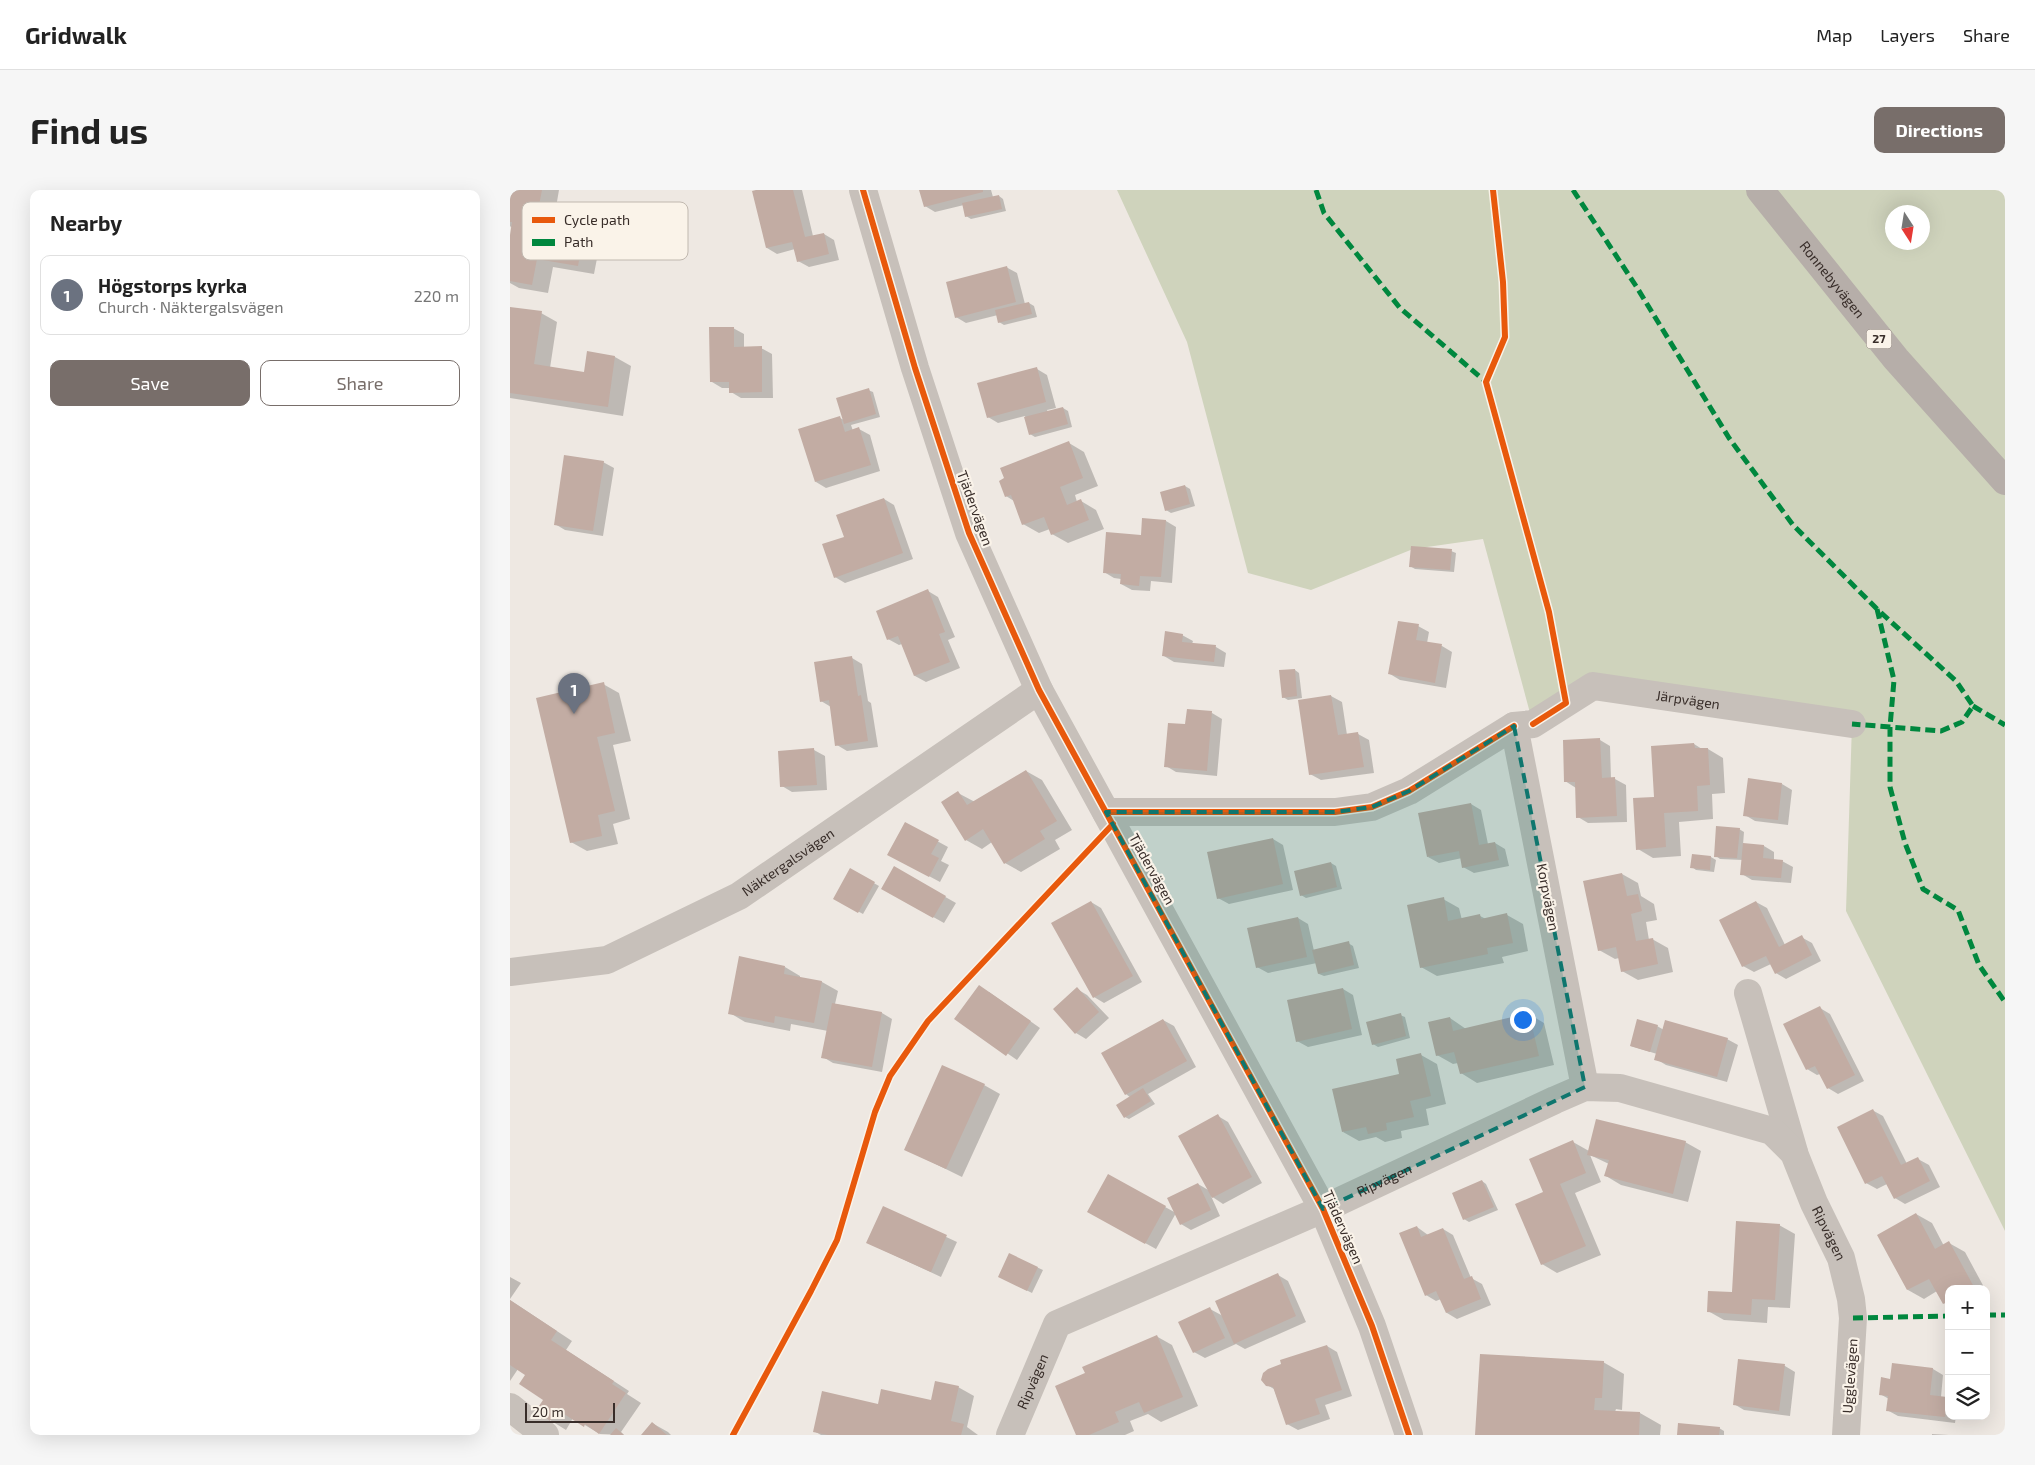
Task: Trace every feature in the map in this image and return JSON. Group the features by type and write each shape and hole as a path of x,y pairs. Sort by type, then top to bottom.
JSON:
{"main road":[{"name":"Ronnebyvägen","path":"1760,190 1896,360 2005,481"}],"street":[{"name":"Tjädervägen","path":"863,190 915,368 969,533 1039,690 1323,1209 1372,1326 1409,1435"},
{"name":"Järpvägen","path":"1106,812 1335,812 1372,807 1409,790 1593,686 1852,724"},
{"name":"Näktergalsvägen","path":"510,972 608,960 739,896 1039,690"},
{"name":"Korpvägen","path":"1524,725 1585,1087"},
{"name":"Ripvägen","path":"1748,993 1794,1153 1814,1203 1841,1258 1854,1318"},
{"name":"Ripvägen","path":"1010,1435 1058,1324 1323,1209 1585,1087 1620,1088 1772,1131 1794,1153"},
{"name":"Ugglevägen","path":"1846,1435 1854,1318"},
{"path":"510,1407 545,1435"}],"highlighted area":[{"path":"1514,726 1585,1087 1323,1209 1106,812 1335,812 1372,807 1409,791"}],"green space":[{"path":"1117,190 2005,190 2005,1231 1846,911 1852,724 1593,686 1533,724 1483,539 1413,549 1311,590 1248,573 1187,342"}],"building":[{"path":"510,190 542,190 540,202 522,202 522,260 537,260 532,285 510,281 510,235 512,222 510,222"},
{"path":"793,190 805,237 824,233 829,254 797,262 792,242 766,248 752,191"},
{"path":"919,190 983,190 983,192 924,207"},
{"path":"999,195 1002,209 965,217 962,203"},
{"path":"543,260 579,260 578,266"},
{"path":"1007,266 1016,302 955,318 946,282"},
{"path":"1029,302 1032,314 998,323 995,310"},
{"path":"510,307 542,311 534,364 584,372 587,351 615,356 608,407 510,393"},
{"path":"709,327 734,327 734,347 762,346 762,392 729,393 729,382 710,382"},
{"path":"1037,367 1046,402 987,418 977,383"},
{"path":"869,388 876,414 844,424 836,398"},
{"path":"1063,407 1068,424 1029,435 1024,417"},
{"path":"840,416 845,432 859,427 871,465 815,482 798,429"},
{"path":"1069,441 1083,478 1060,487 1067,505 1081,499 1089,520 1051,535 1044,517 1022,525 1011,495 1005,497 999,481 1004,478 1000,468"},
{"path":"564,455 604,461 593,531 554,525"},
{"path":"1185,485 1190,504 1165,511 1160,492"},
{"path":"884,498 903,553 834,578 822,544 844,537 836,515"},
{"path":"1142,518 1166,520 1161,577 1140,576 1139,586 1120,584 1121,574 1103,573 1106,532 1141,535"},
{"path":"1411,546 1452,549 1450,570 1409,567"},
{"path":"928,589 945,632 939,634 950,662 914,676 898,636 887,640 876,611"},
{"path":"1398,621 1419,624 1416,640 1442,644 1435,683 1388,674"},
{"path":"1165,631 1183,634 1182,642 1216,645 1214,662 1162,656"},
{"path":"852,656 858,696 861,695 868,741 835,746 829,700 820,702 814,662"},
{"path":"1295,669 1297,696 1282,698 1279,670"},
{"path":"604,682 615,733 597,737 615,811 598,815 602,836 570,843 536,698"},
{"path":"1331,695 1338,735 1358,732 1364,767 1309,775 1298,700"},
{"path":"1187,709 1212,711 1207,771 1164,767 1168,723 1185,724"},
{"path":"1600,738 1602,778 1615,777 1617,816 1576,818 1575,782 1564,782 1563,740"},
{"path":"1694,743 1695,748 1708,748 1710,785 1697,786 1698,811 1664,813 1666,847 1636,850 1633,798 1654,797 1651,746"},
{"path":"814,748 817,785 780,787 778,751"},
{"path":"1026,770 1057,821 1040,831 1045,839 1004,864 983,829 965,841 941,802 958,791 967,805"},
{"path":"1748,778 1782,783 1778,820 1743,816"},
{"path":"1471,803 1479,845 1495,842 1499,860 1462,868 1459,851 1427,857 1418,813"},
{"path":"905,822 939,840 931,854 939,858 929,877 887,855"},
{"path":"1716,826 1740,828 1737,858 1714,857"},
{"path":"1273,838 1283,884 1217,899 1207,852"},
{"path":"1743,843 1764,845 1763,858 1783,860 1781,878 1740,875"},
{"path":"1692,854 1711,856 1710,870 1690,868"},
{"path":"1331,862 1337,887 1300,896 1294,871"},
{"path":"894,866 946,896 933,918 881,889"},
{"path":"850,868 875,882 858,913 833,899"},
{"path":"1622,873 1627,896 1638,894 1642,911 1631,914 1636,941 1653,938 1658,964 1621,972 1616,947 1598,951 1583,881"},
{"path":"1444,897 1448,921 1480,914 1481,919 1507,913 1513,943 1487,948 1488,954 1420,968 1407,905"},
{"path":"1091,901 1133,976 1093,998 1051,923"},
{"path":"1756,901 1779,947 1802,935 1812,955 1775,974 1766,956 1742,967 1719,920"},
{"path":"1298,917 1307,957 1256,968 1247,928"},
{"path":"1349,941 1354,965 1318,974 1312,950"},
{"path":"739,956 785,966 784,974 822,981 814,1023 775,1016 774,1023 728,1014"},
{"path":"979,985 1031,1021 1006,1056 954,1019"},
{"path":"1077,987 1099,1012 1075,1034 1053,1009"},
{"path":"1343,988 1352,1029 1296,1042 1287,1000"},
{"path":"832,1003 882,1012 872,1067 821,1058"},
{"path":"1820,1006 1855,1075 1827,1089 1815,1066 1806,1070 1783,1024"},
{"path":"1401,1013 1406,1036 1372,1045 1366,1022"},
{"path":"1529,1013 1539,1056 1460,1074 1454,1052 1436,1056 1428,1022 1450,1017 1453,1031"},
{"path":"1163,1019 1187,1061 1125,1095 1101,1053"},
{"path":"1637,1019 1658,1025 1650,1052 1630,1046"},
{"path":"1665,1020 1728,1038 1717,1077 1654,1060"},
{"path":"1421,1053 1431,1096 1410,1101 1414,1117 1386,1123 1387,1130 1368,1134 1366,1127 1342,1132 1332,1089 1399,1074 1396,1059"},
{"path":"942,1065 985,1084 946,1169 904,1150"},
{"path":"1143,1088 1151,1101 1124,1118 1116,1105"},
{"path":"1873,1109 1901,1165 1918,1157 1930,1181 1894,1199 1882,1176 1865,1184 1837,1127"},
{"path":"1218,1114 1252,1177 1212,1198 1178,1136"},
{"path":"1596,1119 1686,1141 1673,1194 1604,1176 1609,1160 1587,1155"},
{"path":"1573,1140 1586,1173 1560,1184 1586,1246 1541,1265 1515,1204 1543,1192 1529,1159"},
{"path":"1108,1174 1166,1206 1145,1244 1087,1212"},
{"path":"1482,1180 1494,1207 1463,1220 1452,1193"},
{"path":"1198,1183 1211,1210 1180,1225 1167,1198"},
{"path":"883,1206 947,1235 931,1272 866,1243"},
{"path":"1916,1213 1935,1249 1949,1241 1973,1285 1945,1285 1945,1303 1943,1304 1929,1279 1907,1290 1877,1235"},
{"path":"1736,1221 1780,1224 1775,1300 1752,1299 1751,1315 1707,1312 1708,1291 1732,1292"},
{"path":"1417,1226 1421,1237 1443,1228 1464,1279 1472,1276 1481,1299 1446,1313 1436,1291 1425,1296 1399,1233"},
{"path":"1009,1253 1038,1267 1027,1291 998,1277"},
{"path":"1278,1273 1296,1316 1234,1344 1215,1301"},
{"path":"510,1300 557,1331 551,1340 614,1381 612,1384 626,1393 599,1434 585,1424 584,1427 558,1410 549,1422 535,1412 543,1400 519,1384 525,1375 510,1365"},
{"path":"1210,1307 1225,1338 1193,1353 1178,1322"},
{"path":"1157,1335 1183,1397 1144,1413 1139,1402 1115,1412 1119,1422 1089,1435 1076,1435 1055,1386 1085,1373 1082,1367"},
{"path":"1327,1345 1342,1390 1315,1399 1320,1414 1286,1425 1273,1387 1266,1386 1261,1380 1263,1373 1281,1364 1280,1360"},
{"path":"1480,1354 1604,1361 1602,1398 1595,1398 1594,1410 1640,1412 1639,1435 1475,1435"},
{"path":"1738,1359 1785,1364 1779,1411 1733,1405"},
{"path":"1892,1363 1933,1368 1930,1395 1945,1397 1945,1417 1886,1411 1888,1396 1879,1395 1881,1377 1890,1379"},
{"path":"935,1381 959,1386 951,1421 964,1424 961,1435 828,1435 813,1432 822,1391 878,1404 881,1389 931,1400"},
{"path":"652,1422 667,1435 641,1435"},
{"path":"1678,1423 1720,1427 1719,1435 1677,1435"},
{"path":"616,1428 624,1435 610,1435"}],"marked path":[{"path":"1316,190 1324,213 1400,308 1486,382"},
{"path":"1573,190 1636,286 1729,438 1793,525 1877,609 1956,681 1973,706 1962,722 1941,731 1852,724"},
{"path":"1877,609 1894,680 1890,727 1890,787 1905,843 1923,889 1958,910 1979,965 2005,1002"},
{"path":"1973,706 2005,725"},
{"path":"1990,1315 2005,1315"},
{"path":"1853,1318 1945,1316"}],"cycle path":[{"path":"863,190 915,368 969,533 1039,690 1323,1209 1372,1326 1409,1435"},
{"path":"1493,190 1503,282 1505,337 1486,382 1549,612 1566,703 1533,724"},
{"path":"1106,812 1335,812 1372,807 1409,791 1514,726"},
{"path":"733,1435 837,1240 875,1112 890,1076 928,1021 1113,824"}],"place":[{"name":"Högstorps kyrka","path":"574,714"}]}
